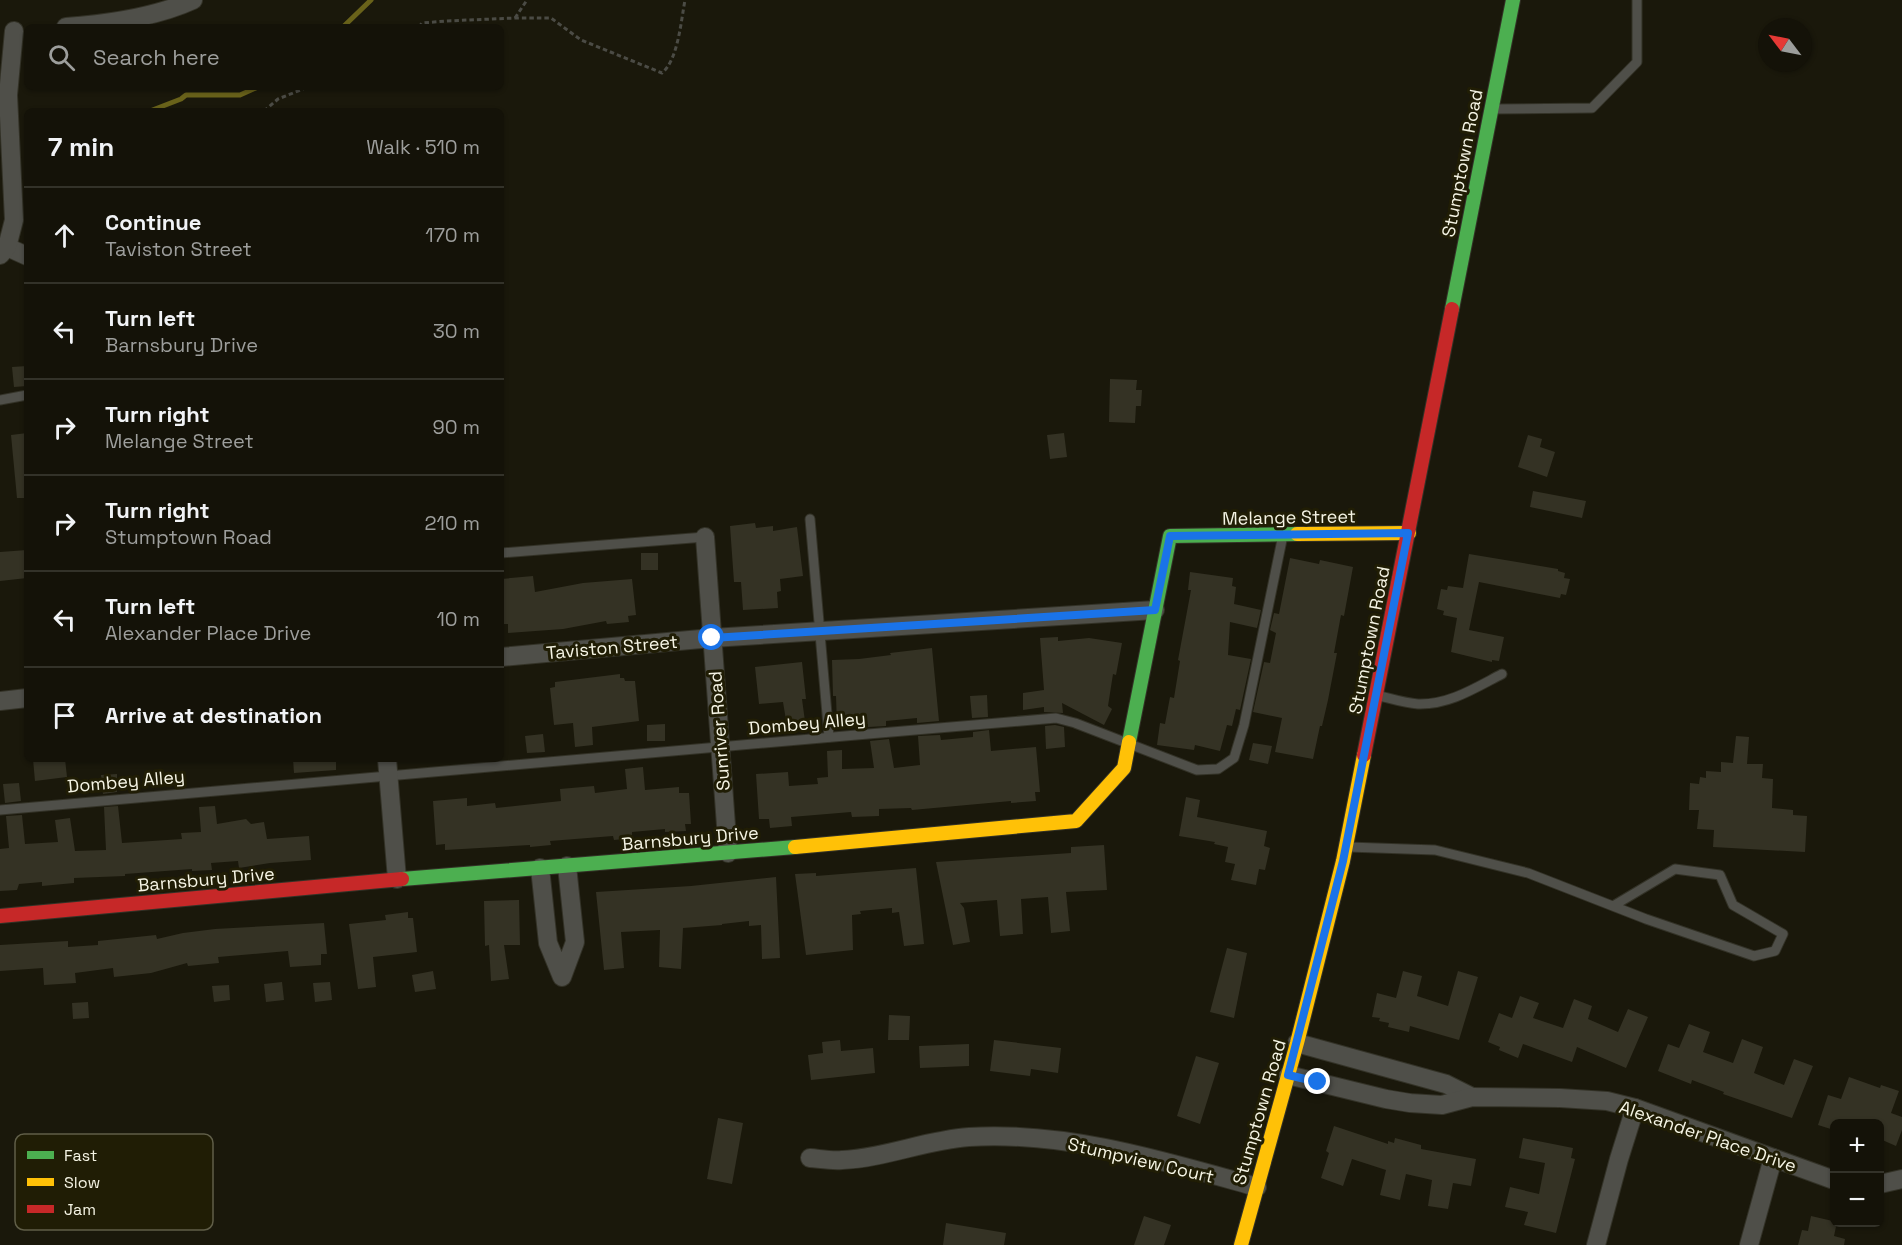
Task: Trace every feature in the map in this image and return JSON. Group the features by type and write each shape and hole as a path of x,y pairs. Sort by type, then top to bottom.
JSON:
{"street":[{"path":"99,24 146,7 176,8 193,0"},
{"name":"Stumptown Road","path":"1241,1245 1297,1043 1346,847 1512,0"},
{"path":"14,30 8,95 14,220 3,251 24,255"},
{"name":"Melange Street","path":"1170,536 1408,533"},
{"name":"Barnsbury Drive","path":"0,916 398,879 728,854 1076,821 1124,768 1170,536"},
{"name":"Sunriver Road","path":"705,537 728,854"},
{"name":"Taviston Street","path":"504,657 712,638 1155,610"},
{"path":"0,700 24,698"},
{"path":"387,766 398,879"},
{"path":"540,868 548,943 562,977 575,942 567,866"},
{"name":"Alexander Place Drive","path":"1297,1043 1446,1084 1472,1096"},
{"name":"Alexander Place Drive","path":"1288,1075 1410,1103 1442,1105 1472,1096 1607,1101 1635,1108 1830,1179"},
{"path":"1598,1245 1621,1149 1635,1108"},
{"name":"Stumpview Court","path":"810,1158 842,1160 969,1137 1022,1138 1077,1143 1131,1154 1257,1187"},
{"path":"1749,1245 1773,1158"},
{"path":"1884,1183 1902,1179"}],"lane":[{"path":"1491,109 1592,108 1637,62 1637,0"},
{"path":"0,400 24,396"},
{"path":"810,519 818,632 829,737"},
{"name":"Dombey Alley","path":"504,760 720,748 1056,718 1075,723 1197,770 1218,769 1234,758 1244,725 1283,535"},
{"path":"504,553 705,537"},
{"path":"1376,695 1416,704 1433,703 1452,699 1502,674"},
{"name":"Dombey Alley","path":"0,810 387,766 461,762"},
{"path":"1346,847 1435,850 1528,873 1613,906 1754,956 1775,951 1783,934 1733,905 1720,875 1675,869 1613,906"}],"path":[{"path":"515,18 527,0"},
{"path":"421,24 446,21 551,18 581,40 662,74 669,68 675,49 685,0"},
{"path":"268,108 278,99 300,90"}],"building":[{"path":"24,366 24,386 14,387 12,367"},
{"path":"1110,379 1137,380 1136,390 1142,390 1141,406 1136,406 1135,423 1109,422"},
{"path":"24,433 24,498 17,498 11,435"},
{"path":"1064,433 1067,457 1050,459 1047,435"},
{"path":"1528,435 1542,439 1540,447 1555,452 1547,477 1518,467"},
{"path":"1533,491 1586,501 1582,518 1530,507"},
{"path":"755,523 756,528 773,526 773,531 797,527 803,576 780,579 781,591 777,592 778,608 743,610 741,582 734,582 730,526"},
{"path":"24,550 24,578 0,581 0,552"},
{"path":"641,553 658,553 658,570 641,570"},
{"path":"1469,554 1558,569 1565,573 1564,578 1570,579 1566,595 1561,594 1560,598 1479,582 1469,630 1504,637 1499,661 1492,660 1492,662 1451,652 1457,618 1443,615 1444,611 1437,609 1441,589 1447,590 1448,586 1463,588"},
{"path":"1290,558 1319,564 1320,560 1353,567 1344,616 1341,615 1328,700 1313,759 1275,752 1282,718 1253,712 1264,662 1270,663 1276,633 1270,630 1274,613 1279,614"},
{"path":"1190,572 1233,578 1232,586 1236,587 1234,604 1261,610 1257,628 1230,622 1228,655 1251,659 1240,710 1236,709 1232,726 1227,725 1220,751 1195,745 1194,750 1157,745 1160,723 1165,724 1170,697 1174,698 1180,661 1178,660 1191,590 1188,590"},
{"path":"533,576 535,592 583,583 632,579 636,615 628,616 629,622 607,624 606,621 563,629 508,633 508,624 504,624 504,579"},
{"path":"1058,637 1058,641 1089,638 1122,643 1116,675 1113,674 1108,706 1112,709 1104,725 1062,703 1063,713 1044,712 1044,707 1023,710 1023,693 1044,690 1040,638"},
{"path":"932,648 939,721 917,723 917,718 886,721 886,726 837,725 832,660 859,659"},
{"path":"802,662 806,699 802,699 806,729 788,732 783,702 759,704 755,667"},
{"path":"620,674 620,678 624,678 625,681 635,681 639,721 592,727 593,745 575,747 573,723 554,725 550,688 555,687 555,682"},
{"path":"987,695 988,717 972,718 970,696"},
{"path":"665,724 665,741 647,741 647,725"},
{"path":"1045,726 1064,727 1065,747 1046,749"},
{"path":"989,730 991,751 1036,747 1040,792 1035,792 1036,801 1011,803 1011,801 912,810 911,808 879,809 879,816 852,817 851,812 791,817 792,826 770,828 769,819 759,819 756,774 788,772 789,786 818,784 817,778 828,777 827,751 842,750 842,769 874,768 870,741 889,739 894,768 920,765 918,736 940,735 941,740 973,737 973,732"},
{"path":"543,734 545,752 527,753 525,736"},
{"path":"1736,736 1749,737 1747,764 1763,764 1762,778 1773,779 1772,808 1793,810 1793,815 1807,816 1805,852 1713,847 1714,830 1697,829 1699,810 1689,810 1690,783 1699,784 1700,777 1706,778 1706,771 1721,772 1721,762 1733,763"},
{"path":"1253,743 1272,746 1268,764 1249,760"},
{"path":"33,762 65,762 67,777 35,781"},
{"path":"293,762 336,762 336,770 294,773"},
{"path":"643,767 645,790 679,787 679,793 689,793 691,824 685,824 686,831 665,832 665,829 632,832 632,838 614,840 613,836 550,841 551,845 530,847 530,845 445,850 445,844 436,845 433,801 467,798 467,806 495,803 496,808 561,801 560,789 594,786 595,793 627,789 625,769"},
{"path":"117,774 117,792 103,794 101,775"},
{"path":"19,783 21,801 5,803 3,784"},
{"path":"1186,797 1200,800 1197,817 1267,831 1264,846 1270,848 1265,870 1259,869 1256,885 1231,880 1235,864 1225,862 1228,847 1214,844 1215,842 1179,836"},
{"path":"118,806 122,843 182,839 181,833 201,832 199,807 215,806 217,824 246,819 251,824 264,822 267,839 309,836 311,860 239,868 238,861 211,863 212,870 192,871 192,869 125,874 125,876 74,878 74,883 42,886 42,882 19,884 17,890 0,891 0,849 9,848 6,816 22,815 25,844 58,842 55,820 70,818 75,851 106,850 104,807"},
{"path":"1104,845 1107,890 1066,892 1070,931 1051,933 1048,897 1021,899 1023,934 1000,936 997,900 960,903 964,908 970,942 953,945 936,862 1071,853 1071,847"},
{"path":"916,868 924,944 904,946 899,912 892,913 892,908 860,911 861,914 852,915 853,950 806,955 795,874 816,873 816,876"},
{"path":"776,877 780,958 762,959 761,925 749,926 749,921 683,928 681,969 659,967 660,930 621,932 624,968 604,970 596,892 691,886"},
{"path":"519,900 520,945 504,945 509,979 491,981 489,945 485,946 484,901"},
{"path":"408,912 408,918 413,918 417,952 373,957 376,987 358,989 349,924 386,920 385,915"},
{"path":"324,923 327,954 321,954 321,965 290,967 288,951 218,957 219,963 188,966 187,963 151,973 114,977 113,968 75,973 76,983 44,985 43,968 0,971 0,945 68,941 68,947 98,945 98,941 156,935 157,939 215,929"},
{"path":"1227,948 1247,953 1234,1018 1210,1012"},
{"path":"433,971 436,989 415,992 412,975"},
{"path":"1403,971 1422,976 1417,996 1448,1006 1458,971 1478,977 1459,1040 1410,1026 1409,1032 1388,1027 1389,1023 1372,1017 1377,993 1396,998"},
{"path":"282,982 284,1000 266,1002 264,984"},
{"path":"330,982 332,1000 315,1002 313,983"},
{"path":"229,985 230,1000 214,1002 212,986"},
{"path":"1520,996 1539,1003 1533,1018 1563,1028 1574,999 1592,1006 1588,1019 1618,1032 1628,1009 1648,1017 1626,1068 1577,1047 1572,1062 1523,1044 1518,1058 1499,1050 1500,1047 1488,1042 1499,1013 1512,1018"},
{"path":"88,1002 89,1018 73,1019 72,1003"},
{"path":"889,1015 910,1016 909,1040 888,1040"},
{"path":"1689,1024 1710,1032 1703,1052 1733,1063 1742,1039 1763,1047 1754,1073 1784,1085 1794,1059 1813,1066 1792,1118 1723,1094 1724,1092 1692,1080 1691,1084 1658,1071 1668,1044 1679,1048"},
{"path":"840,1040 841,1051 873,1048 875,1073 811,1080 808,1055 823,1053 822,1042"},
{"path":"994,1040 1061,1048 1058,1073 1031,1069 1030,1076 990,1071"},
{"path":"969,1044 969,1066 920,1068 919,1046"},
{"path":"1196,1056 1219,1063 1200,1124 1177,1116"},
{"path":"1849,1077 1880,1088 1881,1085 1899,1091 1891,1113 1902,1117 1902,1130 1896,1146 1884,1141 1884,1119 1830,1119 1830,1129 1818,1125 1828,1095 1841,1099"},
{"path":"718,1118 743,1123 732,1184 707,1179"},
{"path":"1334,1126 1388,1144 1388,1141 1394,1143 1395,1138 1421,1145 1421,1149 1476,1159 1471,1186 1453,1183 1448,1209 1428,1206 1432,1180 1406,1174 1400,1200 1380,1195 1386,1170 1352,1159 1343,1186 1321,1178"},
{"path":"1523,1138 1573,1148 1571,1158 1575,1159 1556,1233 1524,1225 1528,1212 1505,1207 1510,1187 1539,1194 1545,1163 1519,1158"},
{"path":"1144,1216 1171,1225 1164,1245 1134,1245"},
{"path":"1811,1216 1830,1220 1830,1227 1836,1227 1834,1236 1845,1239 1844,1245 1798,1245 1802,1230 1808,1231"},
{"path":"946,1223 1006,1233 1004,1245 943,1245"}],"waterway":[{"path":"346,24 371,0"},
{"path":"158,108 186,95 240,95 251,90"}],"traffic: fast":[{"path":"1452,309 1513,0"},
{"path":"1129,742 1170,536 1297,534"},
{"path":"402,879 795,847"}],"traffic: slow":[{"path":"1297,534 1409,533"},
{"path":"795,847 1076,821 1124,768 1129,742"},
{"path":"1241,1245 1297,1043 1343,861 1364,755"}],"traffic: jam":[{"path":"1364,755 1452,309"},
{"path":"0,916 402,879"}],"route":[{"path":"712,638 1155,610 1170,536 1408,533 1343,861 1288,1075 1318,1082"}]}
